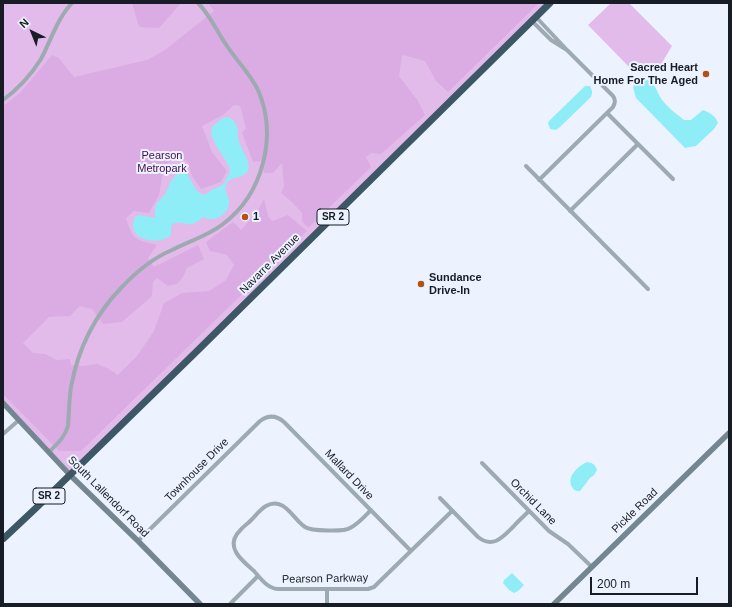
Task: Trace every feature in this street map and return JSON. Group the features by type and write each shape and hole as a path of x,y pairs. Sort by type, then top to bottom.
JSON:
{"highway":[{"name":"Navarre Avenue","path":"3,538 70,475 550,3"}],"street":[{"path":"3,100 20,86 35,68 62,16 72,3"},
{"path":"49,452 67,432 71,387 77,364 83,345 103,310 121,288 146,266 170,250 213,231 229,220 249,195 260,176 267,144 267,129 264,108 258,90 243,67 225,44 209,16 198,3"},
{"path":"534,19 614,97 615,101 614,105 607,113 539,180"},
{"path":"607,113 673,179"},
{"path":"570,211 638,144"},
{"path":"526,166 648,289"},
{"name":"South Lallendorf Road","path":"3,403 70,475 200,604"},
{"name":"Mallard Drive","path":"272,416 277,417 284,422 411,551"},
{"name":"Townhouse Drive","path":"138,541 260,421 272,416"},
{"path":"3,434 19,420"},
{"name":"Pickle Road","path":"554,604 729,433"},
{"name":"Orchid Lane","path":"482,463 549,531 568,544 592,567"},
{"path":"440,498 478,537 488,542 495,542 500,539 529,511"},
{"name":"Pearson Parkway","path":"371,510 356,525 349,529 315,530 305,527 282,506 274,504 265,506 237,534 234,548 236,553 258,576 268,586 275,589 366,590 377,584 452,511"},
{"path":"230,604 258,576"},
{"path":"327,589 327,604"}],"green space":[{"name":"Pearson Metropark","path":"3,3 551,3 70,475 3,403"},
{"path":"132,3 181,3 159,28 139,27"},
{"name":"Pearson Metropark","path":"208,3 539,3 448,92 436,81 425,61 402,55 399,76 418,101 425,115 381,154 371,153 366,157 371,167 308,228 302,221 302,213 281,193 284,186 282,163 273,173 264,173 261,161 253,162 242,133 246,128 240,106 234,105 223,115 202,126 212,152 227,171 221,182 201,189 192,176 187,161 174,159 164,166 159,195 149,213 134,211 126,218 133,235 136,238 157,245 148,258 154,267 198,245 204,259 187,268 183,277 177,284 168,286 157,278 153,282 152,296 122,322 103,324 92,309 80,306 70,316 49,317 23,343 33,353 45,354 57,360 70,359 71,365 83,366 97,364 118,375 137,356 154,331 164,303 182,293 209,291 226,280 234,265 227,255 210,251 206,242 233,222 241,230 257,212 264,199 268,216 272,221 288,215 307,231 81,451 59,451 3,394 3,106 20,93 52,55 59,58 74,77 147,60 165,50 214,11"},
{"path":"611,3 629,3 672,46 657,71 641,66 633,71 588,25"}],"water":[{"path":"639,78 645,79 652,83 665,104 684,120 691,120 703,110 714,116 718,123 714,129 696,146 685,148 636,98 633,87"},
{"path":"585,86 590,86 592,91 591,97 560,127 556,130 550,129 548,123 549,121"},
{"path":"228,117 235,122 238,130 239,142 247,158 249,166 244,175 227,182 225,189 229,203 225,213 213,219 204,217 192,224 172,224 171,235 159,240 145,239 139,236 134,231 133,225 135,217 139,215 155,218 156,204 166,193 170,183 178,172 185,172 197,191 203,195 224,183 230,172 229,166 215,144 211,134 212,127 220,120"},
{"path":"587,462 594,464 597,470 580,491 575,490 571,483 572,476 580,466"},
{"path":"512,573 524,585 514,593 503,583 504,580"}],"place":[{"name":"Sacred Heart Home For The Aged","path":"706,74"},
{"name":"1","path":"245,217"},
{"name":"Sundance Drive-In","path":"421,284"}]}
